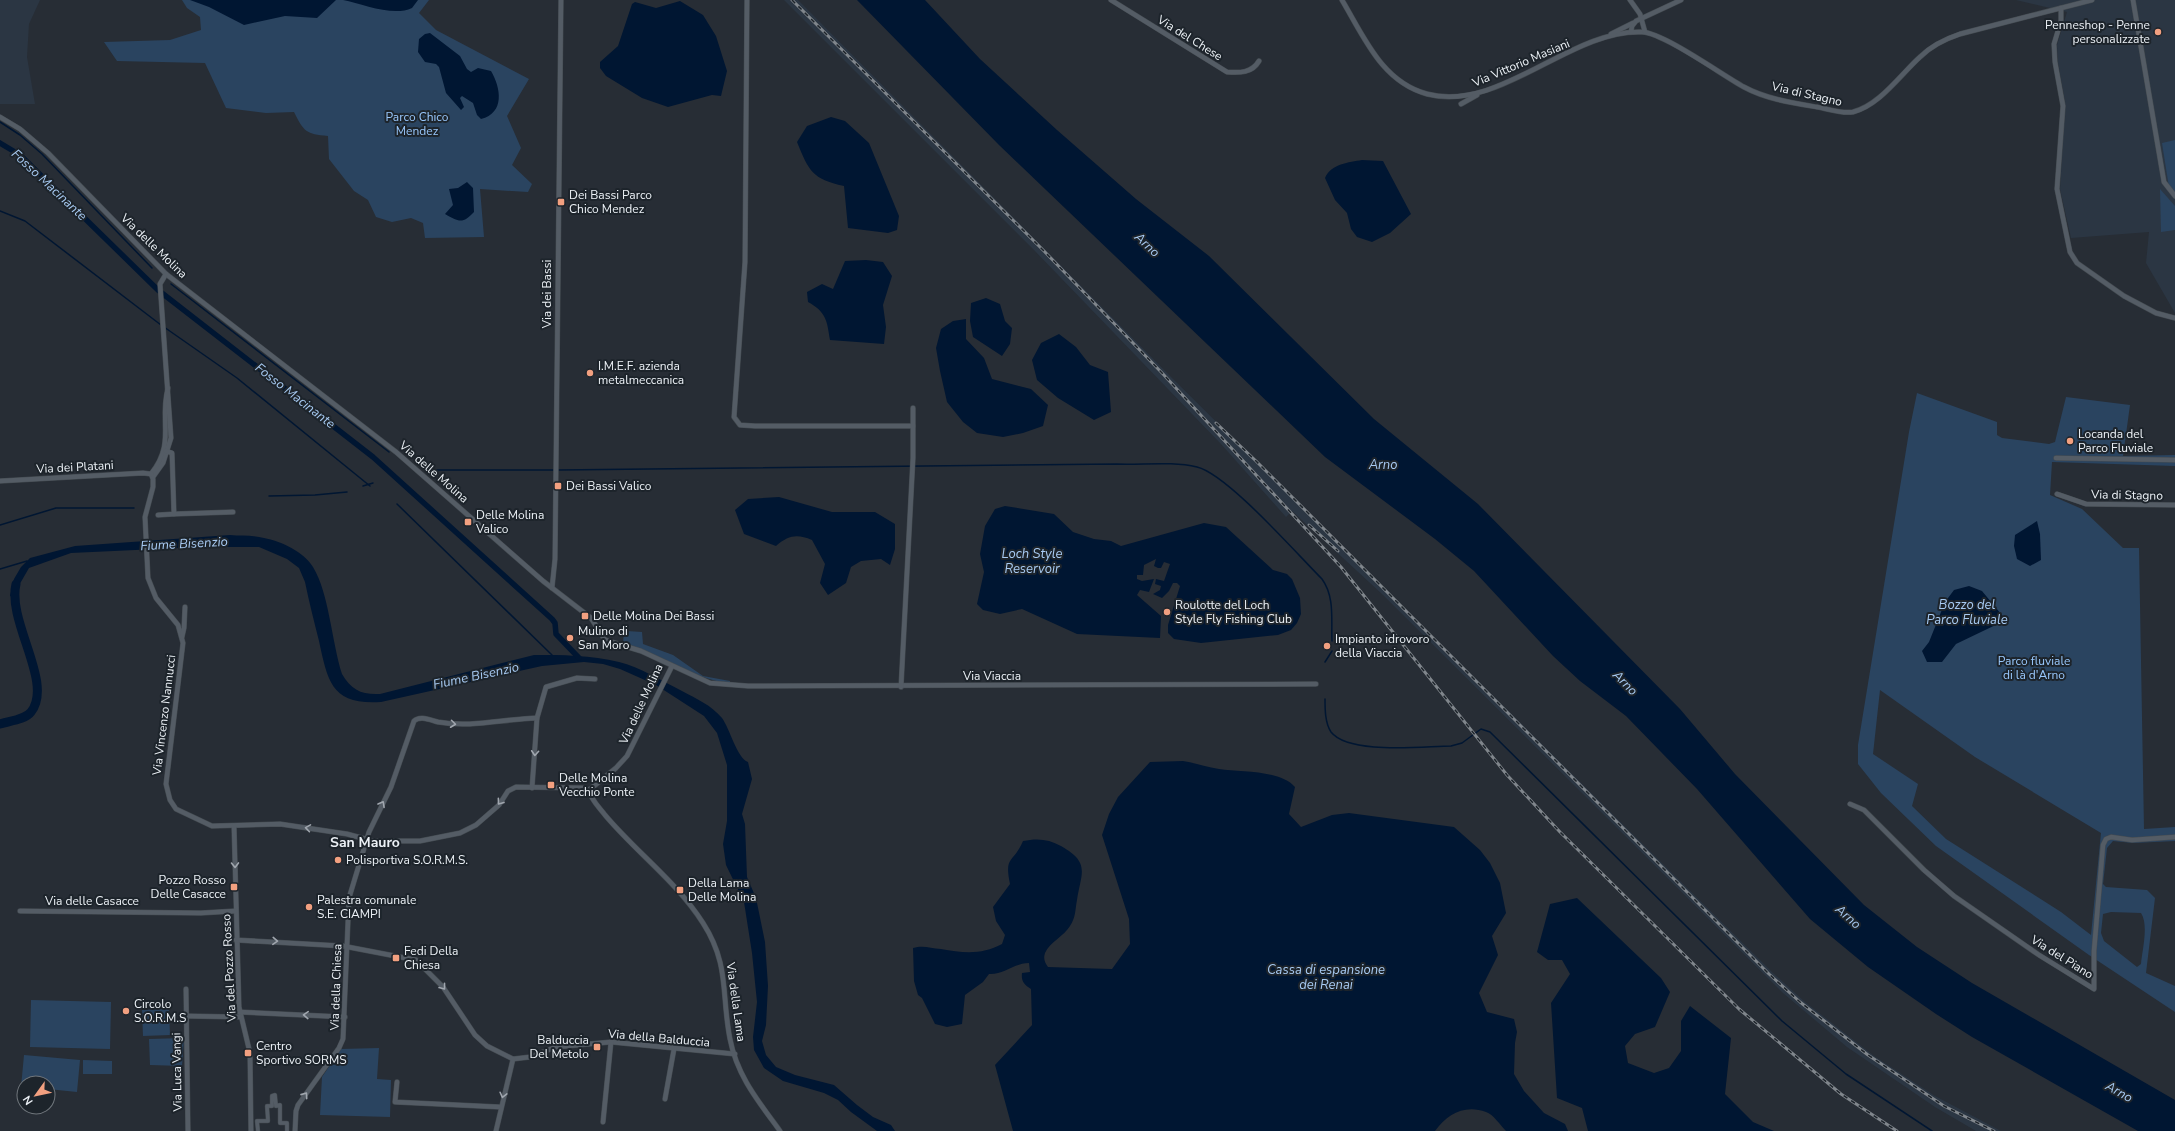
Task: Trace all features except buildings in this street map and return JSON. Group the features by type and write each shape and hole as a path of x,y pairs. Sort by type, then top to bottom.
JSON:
{"street":[{"name":"Via dei Bassi","path":"552,588 555,559 561,0"},
{"path":"746,0 745,262 734,417 740,425 755,426 913,426"},
{"name":"Via del Chese","path":"1111,0 1227,72 1243,73 1254,67 1259,61"},
{"name":"Via Vittorio Masiani","path":"1342,0 1378,61 1404,84 1414,90 1437,96 1450,97 1480,94 1601,39 1630,32"},
{"path":"1630,0 1642,18 1645,32"},
{"path":"1601,39 1681,0"},
{"name":"Via di Stagno","path":"1630,32 1645,32 1676,46 1746,88 1795,104 1844,113 1854,111 1872,102 1921,56 1941,41 1960,34 2092,0"},
{"path":"2133,0 2164,182 2175,196"},
{"path":"2061,8 2061,21 2054,44 2062,106 2058,189 2070,252 2077,263 2124,296 2156,313 2175,318"},
{"path":"1630,32 1636,21"},
{"path":"1461,104 1480,94"},
{"name":"Via delle Molina","path":"0,117 20,129 48,153 166,274 396,452 552,588 591,618 608,642 641,652 671,668 627,756 616,768 589,790"},
{"path":"152,476 166,451 167,438 164,400 169,384 160,288 161,280 166,274"},
{"path":"901,687 913,458 914,408"},
{"path":"166,451 172,453 174,514"},
{"path":"2056,458 2175,460"},
{"name":"Via dei Platani","path":"0,481 143,473 152,476"},
{"name":"Via Vincenzo Nannucci","path":"152,476 153,487 146,517 148,578 156,598 176,622 182,637"},
{"name":"Via di Stagno","path":"2057,494 2086,504 2175,505"},
{"path":"158,515 233,512"},
{"name":"Via Vincenzo Nannucci","path":"185,607 181,665 173,715 166,780 167,794 171,803 182,813 212,826 280,824 347,834 368,840"},
{"name":"Via Viaccia","path":"671,668 710,683 748,686 901,687 1316,684"},
{"path":"532,788 537,718 546,687 577,678 595,679"},
{"name":"Via della Chiesa","path":"295,1131 296,1111 298,1105 342,1043 345,1017 349,902 377,814 391,787 405,745 416,719 422,718 464,726 504,719 537,718"},
{"path":"368,840 420,841 460,833 476,825 496,808 508,791 516,787 583,788 589,790"},
{"name":"Via della Lama","path":"589,790 594,801 622,835 673,886 698,915 711,936 724,971 726,1011 730,1040 747,1086 780,1131"},
{"name":"Via del Piano","path":"1850,804 1864,810 1924,870 1954,896 2039,955 2094,989 2094,951 2103,845 2106,839 2111,837 2132,840 2175,837"},
{"name":"Via del Pozzo Rosso","path":"234,826 235,911 239,1014 251,1056 251,1131"},
{"name":"Via delle Casacce","path":"20,912 201,913 235,911"},
{"path":"236,940 290,942 347,947 419,961 445,990 475,1035 488,1046 513,1058 500,1107 496,1131"},
{"name":"Via Luca Vangi","path":"186,989 188,1131"},
{"path":"186,1016 239,1014 345,1017"},
{"path":"603,1122 611,1042"},
{"name":"Via della Balduccia","path":"513,1058 530,1057 556,1047 611,1042 735,1054"},
{"path":"665,1098 674,1049"},
{"path":"397,1082 395,1102 500,1107"},
{"path":"258,1131 257,1121 268,1120 267,1106 272,1106 272,1096 276,1095 276,1106 280,1106 280,1123 287,1123 287,1131"}],"shaded area":[{"path":"0,0 40,0 29,24 27,57 35,104 0,104"},
{"path":"784,0 798,0 1172,378 1773,973 1805,1002 1874,1056 1935,1096 2001,1131 1976,1131 1935,1107 1847,1047 1783,993 1382,594 1292,511 1286,517 1221,444 1034,250"},
{"path":"2016,0 2175,0 2175,313 2146,263 2149,232 2071,238 2060,189 2065,102 2058,63 2057,45 2067,12"}],"green space":[{"name":"Parco Chico Mendez","path":"182,0 429,0 419,13 436,30 529,79 507,116 521,148 512,165 532,184 528,192 480,189 484,237 425,238 423,223 411,218 392,222 376,217 368,200 354,191 329,159 328,136 306,131 300,124 294,112 266,113 226,108 205,63 117,61 104,42 170,40 201,30 200,17 187,8"},
{"path":"2175,140 2175,195 2169,187 2162,143"},
{"path":"2160,189 2175,206 2175,230 2161,232"},
{"name":"Parco fluviale di là d'Arno","path":"1917,393 1997,422 1997,435 2002,438 2049,444 2055,442 2066,397 2130,405 2123,456 2175,455 2175,466 2052,462 2050,495 2082,509 2123,548 2139,548 2144,829 2175,827 2175,841 2133,843 2113,841 2107,848 2103,884 2106,887 2147,890 2155,898 2146,973 2175,986 2175,1012 2089,955 1936,846 1881,793 1858,764 1858,745 1909,432","holes":["1880,690 1975,757 2101,833 2091,935 2061,912 1946,839 1912,806 1918,784 1873,754","2111,912 2141,913 2145,924 2145,931 2141,964 2137,967 2104,941 2101,933 2103,914"]},
{"path":"627,631 642,632 643,644 673,655 703,676 730,681 730,684 689,672 623,642 624,633"},
{"path":"31,1000 111,1002 110,1049 30,1047"},
{"path":"169,1009 170,1035 143,1036 142,1010"},
{"path":"184,1038 182,1066 150,1065 149,1039"},
{"path":"379,1048 377,1079 391,1080 390,1117 320,1115 322,1077 341,1049"},
{"path":"24,1055 80,1060 77,1092 56,1090 56,1075 22,1075"},
{"path":"83,1060 112,1061 112,1074 83,1074"}],"water":[{"path":"190,0 336,0 317,18 285,16 244,25 209,7"},
{"path":"343,0 418,0 412,8 396,11 378,9"},
{"name":"Arno","path":"857,0 925,0 980,59 1057,130 1136,199 1209,256 1374,419 1478,504 1680,709 1735,774 1864,905 1917,947 1972,983 2175,1100 2175,1131 2138,1131 1972,1037 1868,967 1810,919 1697,789 1626,716 1580,681 1553,656 1474,571 1435,539 1325,457 999,145"},
{"path":"680,1 703,15 716,36 727,71 721,96 712,95 668,107 642,98 606,76 600,68 600,62 618,46 632,4 635,2 656,8"},
{"path":"430,33 460,56 467,69 471,72 478,68 491,71 499,92 499,99 497,106 489,116 481,119 477,115 473,103 462,96 460,98 464,107 461,110 446,93 439,67 436,64 425,62 418,52 419,39 425,34"},
{"path":"831,117 845,121 869,143 899,216 897,230 888,233 848,228 844,186 818,177 809,167 797,142 807,126"},
{"path":"1362,160 1383,161 1411,214 1390,233 1372,242 1357,237 1351,229 1347,213 1335,200 1325,178 1331,170 1341,164"},
{"path":"467,182 473,188 474,212 464,220 457,220 445,214 453,205 449,189 458,188"},
{"path":"866,260 883,262 892,276 883,305 886,327 884,344 830,340 825,317 819,309 808,302 807,292 822,284 833,289 845,261"},
{"path":"986,298 1000,304 1005,321 1012,328 1010,344 1002,356 973,337 970,321 971,303"},
{"path":"966,319 966,339 984,358 992,379 1031,389 1048,405 1043,426 1023,433 1003,437 977,433 963,422 947,402 936,348 941,329 953,321"},
{"path":"1059,334 1076,347 1090,365 1108,372 1111,412 1094,420 1058,398 1037,380 1032,360 1041,343"},
{"path":"779,497 832,512 875,512 895,524 895,549 890,565 881,559 861,561 851,567 846,583 828,595 820,583 825,564 812,540 797,536 789,538 776,546 744,534 735,510 748,499"},
{"name":"Loch Style Reservoir","path":"1005,506 1054,514 1073,532 1094,539 1111,541 1121,546 1204,523 1226,527 1273,570 1287,574 1292,579 1300,598 1301,614 1297,623 1291,630 1278,635 1201,643 1174,639 1168,633 1168,625 1180,586 1177,583 1173,583 1169,591 1162,598 1153,594 1160,590 1161,586 1155,584 1156,579 1164,581 1170,564 1164,562 1161,568 1158,568 1154,566 1156,559 1144,565 1143,575 1137,575 1137,579 1142,581 1154,579 1149,592 1140,590 1137,595 1161,616 1160,638 1077,634 1022,609 1000,614 983,610 977,604 984,572 980,554 985,526 995,509"},
{"path":"2037,521 2040,534 2041,560 2030,566 2017,559 2014,546 2015,535"},
{"path":"230,535 256,536 271,539 292,548 309,562 313,567 323,590 342,674 353,688 362,692 368,694 380,694 534,655 576,656 598,658 635,667 698,700 718,713 725,723 740,755 748,762 752,779 742,814 745,824 747,877 756,898 765,942 768,986 766,1025 762,1041 766,1055 776,1067 795,1075 834,1085 873,1117 891,1125 895,1131 877,1131 851,1112 838,1100 824,1093 783,1081 764,1068 754,1050 753,1037 757,1002 752,953 744,902 726,865 723,844 727,821 727,765 717,733 704,716 656,685 620,669 603,664 584,662 542,666 381,702 352,700 342,695 330,680 322,656 305,582 299,568 287,559 259,547 200,547 71,553 29,568 18,587 17,598 10,596 14,579 21,567 30,558 75,546"},
{"name":"Bozzo del Parco Fluviale","path":"1969,586 1982,591 2006,620 1956,644 1942,662 1927,662 1922,651 1929,642 1945,602 1954,590"},
{"name":"Cassa di espansione dei Renai","path":"1183,761 1219,769 1260,773 1280,777 1288,781 1295,787 1289,814 1301,827 1332,815 1349,813 1454,827 1480,850 1490,863 1500,883 1506,913 1492,936 1498,955 1479,993 1487,1012 1514,1019 1517,1032 1515,1043 1514,1074 1524,1091 1544,1113 1565,1124 1568,1131 1506,1131 1489,1113 1471,1109 1451,1115 1435,1131 1013,1131 995,1065 1032,1025 1031,989 1026,986 1022,978 1022,973 1030,972 1029,963 1019,965 999,973 989,974 983,982 965,995 962,1024 947,1027 935,1024 922,998 918,995 914,981 913,948 923,947 972,952 995,948 1002,944 1005,935 996,921 993,907 1010,884 1008,868 1010,860 1023,841 1043,840 1061,846 1070,852 1077,858 1082,869 1082,876 1073,920 1067,930 1047,949 1044,957 1046,964 1048,967 1112,969 1130,944 1129,919 1102,835 1109,814 1118,797 1150,762"},
{"path":"1577,898 1661,978 1670,992 1655,1027 1635,1034 1625,1046 1628,1063 1654,1073 1669,1068 1681,1051 1681,1021 1690,1006 1731,1038 1725,1094 1753,1122 1774,1131 1588,1131 1582,1108 1557,1098 1551,1003 1570,974 1562,960 1548,960 1537,952 1550,904"}],"waterway":[{"path":"0,122 20,135 42,154 152,268"},
{"name":"Fosso Macinante","path":"0,143 20,155 158,290 373,457 552,619 555,623 556,634 579,658"},
{"path":"0,211 25,221 161,325"},
{"path":"171,284 389,452"},
{"path":"164,327 237,378 370,486"},
{"path":"558,470 1157,464 1178,464 1197,467 1210,473 1226,484 1243,499 1322,579 1331,601 1332,641"},
{"path":"434,470 554,470"},
{"path":"363,486 373,483"},
{"path":"269,496 315,495 347,492"},
{"path":"397,504 552,655"},
{"path":"0,525 56,508 134,508"},
{"path":"0,569 27,561"},
{"name":"Fiume Bisenzio","path":"0,724 25,717 31,712 37,700 37,685 34,669 18,616 15,599 16,584"},
{"path":"1325,662 1332,651"},
{"path":"1325,699 1326,720 1331,732 1340,739 1354,744 1388,748 1451,746 1462,743 1481,729 1490,732 1782,1021 1846,1074 1932,1131"}],"railway":[{"path":"792,0 1043,250 1163,374 1341,567 1507,775 1560,832 1739,1009 1841,1094 1897,1131"},
{"path":"1216,423 1256,461 1769,974 1800,1002 1868,1055 1944,1106 1994,1131"},
{"path":"1309,525 1338,551"}],"place":[{"name":"Penneshop - Penne personalizzate","path":"2158,32"},
{"name":"Dei Bassi Parco Chico Mendez","path":"561,202"},
{"name":"I.M.E.F. azienda metalmeccanica","path":"590,373"},
{"name":"Locanda del Parco Fluviale","path":"2070,441"},
{"name":"Dei Bassi Valico","path":"558,486"},
{"name":"Delle Molina Valico","path":"468,522"},
{"name":"Roulotte del Loch Style Fly Fishing Club","path":"1167,612"},
{"name":"Delle Molina Dei Bassi","path":"585,616"},
{"name":"Mulino di San Moro","path":"570,638"},
{"name":"Impianto idrovoro della Viaccia","path":"1327,646"},
{"name":"Delle Molina Vecchio Ponte","path":"551,785"},
{"name":"Polisportiva S.O.R.M.S.","path":"338,860"},
{"name":"Pozzo Rosso Delle Casacce","path":"234,887"},
{"name":"Della Lama Delle Molina","path":"680,890"},
{"name":"Palestra comunale S.E. CIAMPI","path":"309,907"},
{"name":"Fedi Della Chiesa","path":"396,958"},
{"name":"Circolo S.O.R.M.S","path":"126,1011"},
{"name":"Balduccia Del Metolo","path":"597,1047"},
{"name":"Centro Sportivo SORMS","path":"248,1053"}],"district":[{"name":"San Mauro","path":"365,842"}]}
